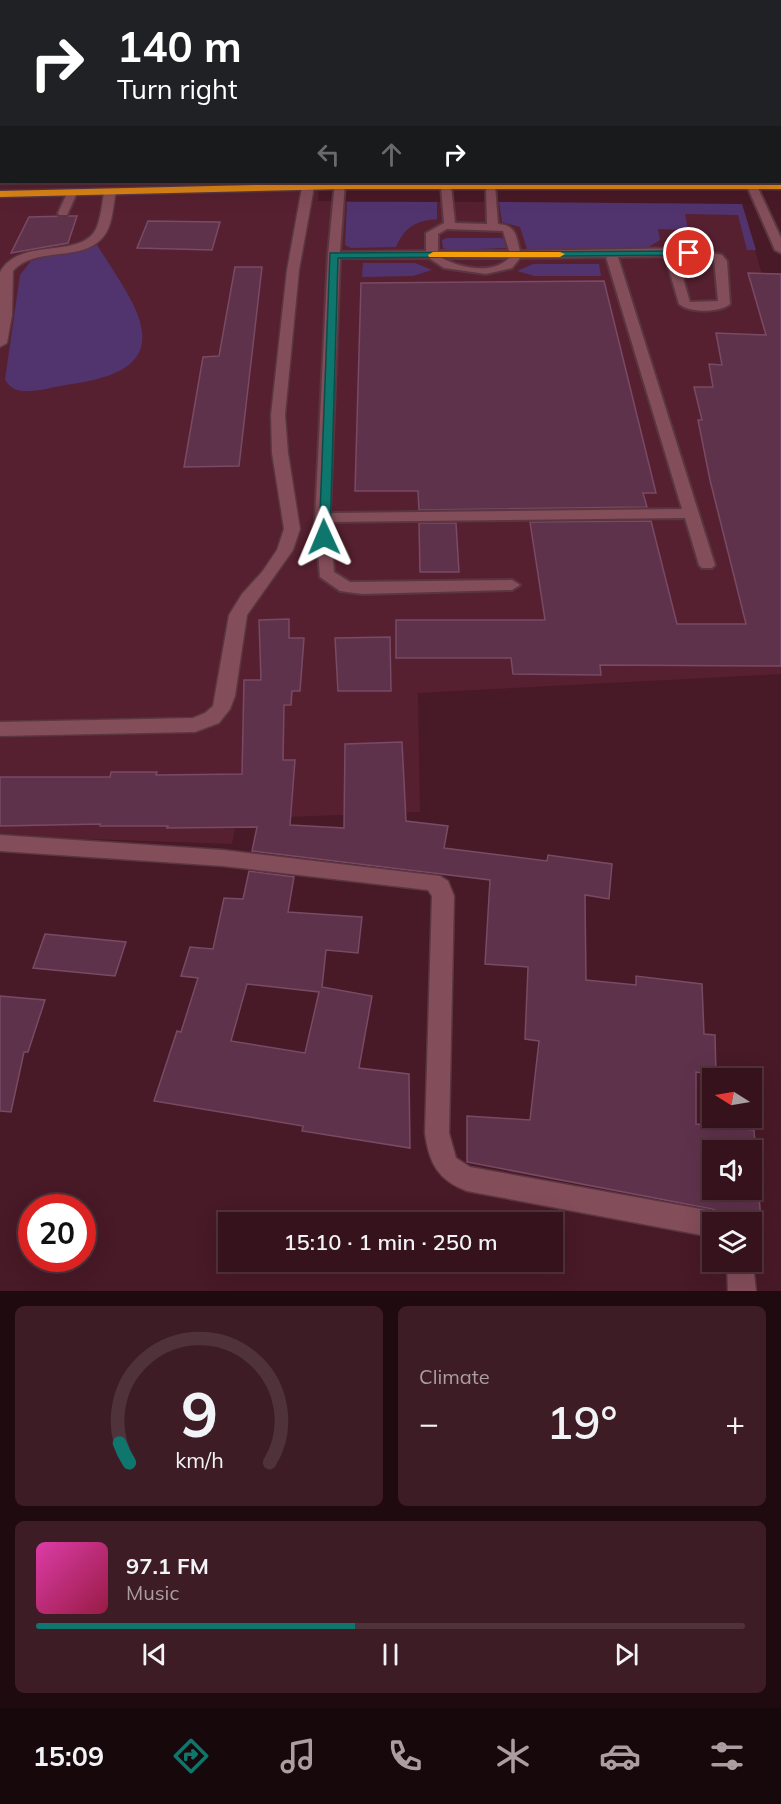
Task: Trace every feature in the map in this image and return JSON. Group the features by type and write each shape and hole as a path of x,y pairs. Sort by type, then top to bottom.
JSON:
{"highway":[{"path":"0,194 308,184 491,187 654,184 781,186"}],"street":[{"path":"0,729 195,725 212,718 221,709 226,696 238,615 248,598 268,576 285,550 292,529 280,453 278,415 293,270 308,184"},
{"path":"0,343 6,312 4,279 8,268 25,257 58,251 93,239 100,233 110,192"},
{"path":"0,843 223,858 417,878 432,882 440,887 443,896 437,1133 441,1159 450,1171 467,1179 702,1222"},
{"path":"741,1272 742,1291"}],"lane":[{"path":"340,184 334,255 322,518 326,574 346,587 362,589 512,585"},
{"path":"744,184 781,250"},
{"path":"446,186 450,226"},
{"path":"491,187 493,226"},
{"path":"63,213 72,193"},
{"path":"432,255 434,231 450,226 493,226 509,230 516,255"},
{"path":"334,255 670,253 707,254 718,257 724,304 693,307 685,304 670,253"},
{"path":"611,254 707,565"},
{"path":"322,518 690,513"}],"shaded area":[{"path":"0,183 319,183 318,201 742,204 781,342 781,674 418,693 420,812 237,819 232,844 0,836"},
{"path":"347,202 437,202 437,219 423,221 412,226 403,234 396,247 351,248 345,245"},
{"path":"499,202 742,204 756,250 747,250 738,215 685,214 688,230 658,229 660,240 644,250 527,249 520,227 502,222"},
{"path":"447,238 501,238 504,239 506,248 448,250 443,248 442,240"},
{"path":"96,243 130,298 140,321 141,346 136,358 115,373 87,382 33,391 13,388 5,380 20,275 31,261"},
{"path":"363,263 415,263 432,270 413,276 362,277"},
{"path":"533,264 599,264 601,276 535,276 517,271"}],"building":[{"path":"77,216 68,243 11,253 29,217"},
{"path":"148,221 220,222 212,250 137,248"},
{"path":"235,267 262,267 239,466 184,467 203,357 219,356"},
{"path":"748,273 781,274 781,666 600,665 601,675 513,674 511,658 396,658 396,620 545,620 530,522 651,521 677,624 746,624 710,480 698,420 702,420 694,387 713,387 709,364 722,365 716,333 766,335"},
{"path":"604,281 656,493 643,493 647,507 419,510 418,491 355,491 361,283"},
{"path":"419,523 456,523 459,572 420,572"},
{"path":"289,619 289,638 304,638 300,691 292,691 291,705 284,705 283,760 295,760 290,825 344,828 345,744 402,742 406,821 448,826 444,848 547,861 548,855 612,864 609,899 585,895 586,980 636,985 636,976 702,984 704,1034 715,1035 716,1068 702,1068 702,1073 696,1072 696,1124 702,1125 702,1128 754,1130 755,1140 702,1140 702,1200 759,1200 760,1212 720,1212 467,1162 467,1116 530,1120 539,1041 525,1039 528,967 485,964 490,880 252,851 257,827 167,828 168,826 100,826 100,824 0,826 0,777 110,777 111,772 157,772 156,775 242,774 244,680 261,680 259,620"},
{"path":"390,637 391,691 338,691 335,638"},
{"path":"249,871 294,877 288,912 362,917 358,953 326,950 322,987 372,996 359,1068 409,1074 410,1148 302,1131 303,1126 154,1101 177,1031 181,1032 198,978 181,976 190,947 213,949 224,898 243,899","holes":["247,984 319,992 305,1053 231,1041"]},
{"path":"45,934 126,942 115,976 33,968"},
{"path":"0,996 45,1000 28,1052 24,1052 11,1112 0,1111"}],"slow traffic":[{"path":"433,255 560,254"}],"route":[{"path":"324,537 322,518 334,255 689,253"}]}
